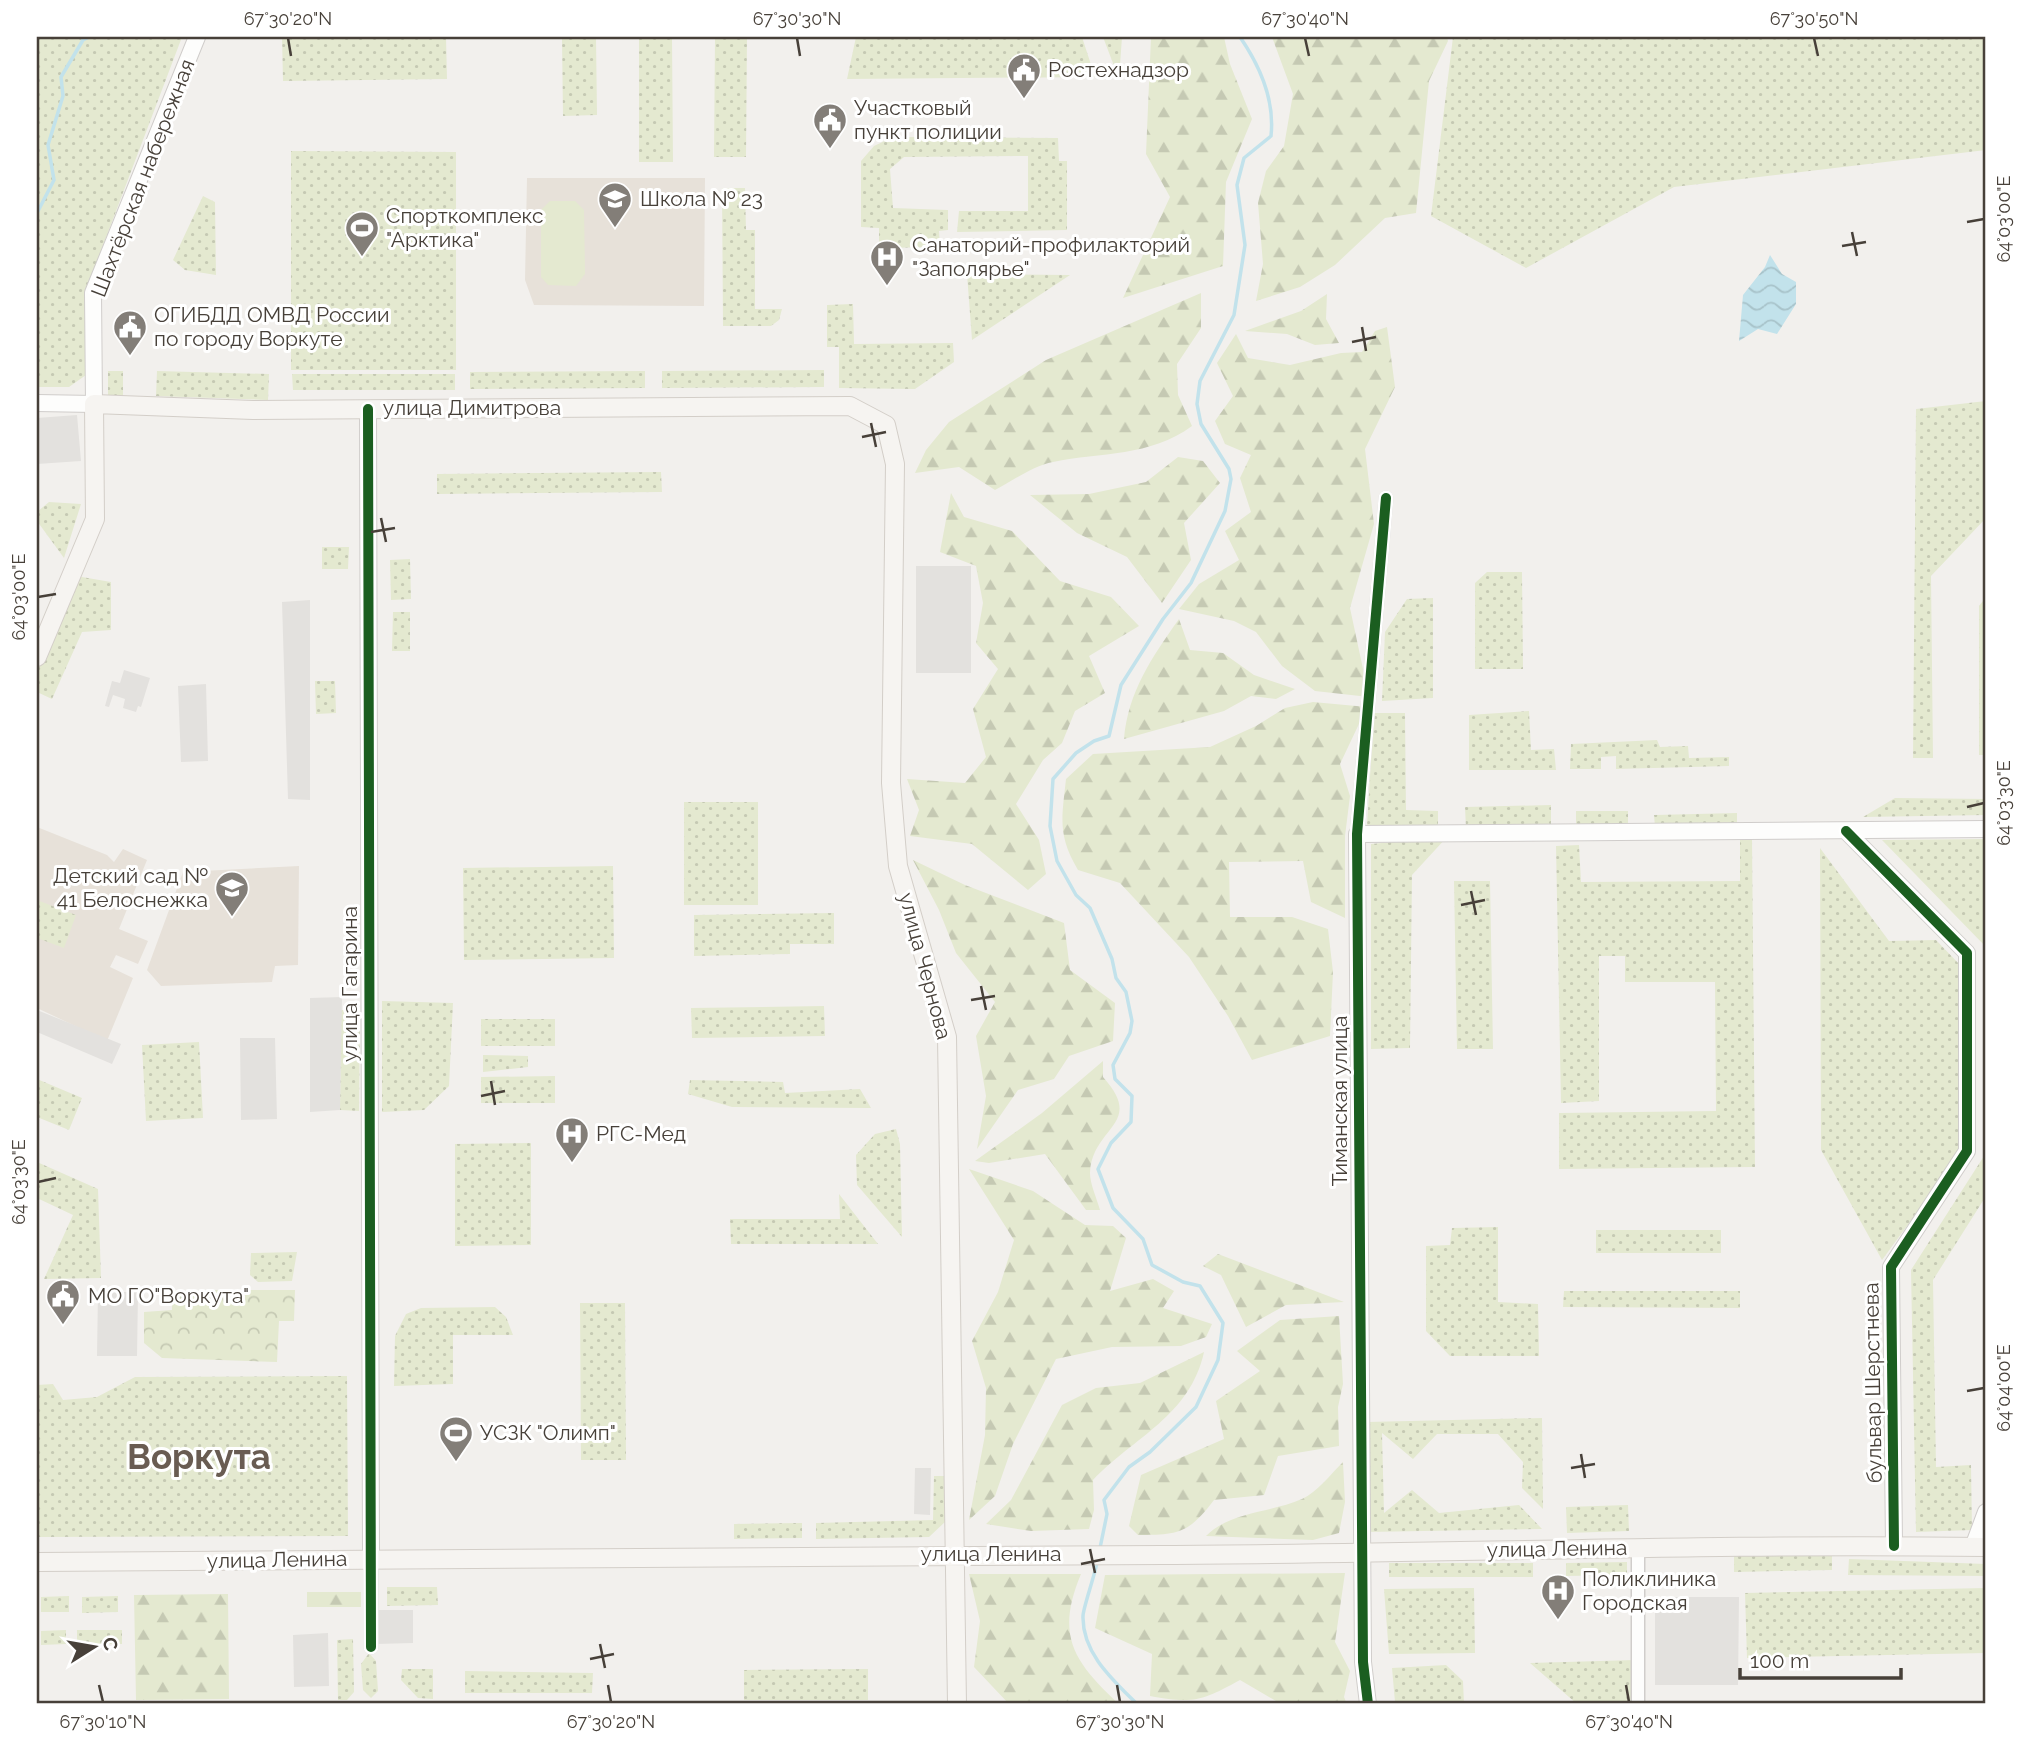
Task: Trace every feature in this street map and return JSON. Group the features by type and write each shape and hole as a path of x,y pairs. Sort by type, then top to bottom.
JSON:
{"main road":[{"name":"улица Димитрова","path":"94,404 253,410 850,406"},
{"path":"37,657 95,519 94,404"},
{"name":"улица Чернова","path":"850,406 886,425 895,464 891,783 898,866 947,1037 957,1704"},
{"name":"улица Ленина","path":"37,1562 955,1554 1164,1555 1638,1547 1980,1547"}],"street":[{"name":"Шахтёрская набережная","path":"94,404 93,293 197,37"},
{"path":"37,403 94,404"},
{"name":"улица Гагарина","path":"368,409 371,1559"},
{"name":"Тиманская улица","path":"1368,1704 1363,1661 1357,834 1386,498"},
{"path":"1357,834 1986,829"},
{"name":"бульвар Шерстнева","path":"1846,831 1967,953 1967,1151 1891,1266 1894,1546"},
{"path":"1980,1547 1986,1512"},
{"path":"1638,1547 1638,1704"},
{"path":"371,1559 371,1647"}],"shaded area":[{"name":"Школа № 23","path":"527,178 705,178 704,306 534,305 525,280"},
{"path":"77,415 81,461 37,464 37,418"},
{"path":"916,566 971,566 971,673 916,673"},
{"path":"310,600 310,800 288,799 282,602"},
{"path":"124,670 150,678 141,707 138,706 136,712 123,708 125,699 113,695 109,707 105,706 112,681 120,683"},
{"path":"206,684 208,761 181,762 178,686"},
{"path":"37,827 107,855 114,862 123,849 147,860 119,929 148,941 138,964 116,955 110,967 133,978 107,1041 37,1008"},
{"name":"Детский сад № 41 Белоснежка","path":"299,866 298,965 275,966 272,982 161,986 147,970 183,872"},
{"path":"342,997 340,1110 310,1112 310,998"},
{"path":"37,1010 121,1044 112,1064 37,1032"},
{"path":"240,1038 275,1038 277,1119 241,1120"},
{"path":"98,1292 138,1292 137,1356 97,1356"},
{"path":"915,1468 931,1468 930,1515 914,1514"},
{"path":"1655,1597 1739,1597 1738,1685 1655,1685"},
{"path":"375,1610 413,1610 413,1643 376,1644"},
{"path":"328,1633 329,1686 294,1687 293,1635"}],"green space":[{"path":"37,37 182,37 85,293 86,375 69,387 37,387"},
{"path":"282,37 446,37 447,79 283,81"},
{"path":"639,37 672,37 673,162 639,162"},
{"path":"715,37 747,37 746,157 714,157"},
{"path":"856,37 1082,37 1095,77 847,79"},
{"path":"1103,37 1122,37 1119,79"},
{"path":"1151,37 1224,37 1230,64 1252,119 1226,182 1223,266 1123,298 1170,197 1146,154"},
{"path":"1272,37 1447,37 1448,41 1429,81 1416,213 1385,218 1335,265 1300,287 1256,301 1263,264 1258,203 1266,171 1284,146 1293,94"},
{"path":"1453,37 1986,37 1986,150 1674,187 1526,268 1431,216"},
{"path":"596,38 597,115 563,116 562,39"},
{"path":"893,137 1058,138 1059,161 1067,161 1067,230 957,232 959,211 1028,211 1028,156 904,157 890,169 893,208 948,210 948,230 939,231 940,247 879,248 879,228 861,227 861,161 874,146"},
{"path":"291,151 456,152 456,370 291,370"},
{"path":"722,188 745,188 746,230 755,230 755,309 782,309 779,320 771,326 723,326"},
{"path":"203,196 215,202 216,275 185,270 173,260"},
{"path":"550,201 575,201 584,210 585,274 576,286 548,285 541,277 541,210"},
{"path":"967,274 1070,275 972,340"},
{"path":"1201,293 1201,328 1177,364 1178,395 1192,426 1176,436 1142,448 1045,464 995,490 959,467 915,473 926,450 949,422 1046,360"},
{"path":"1327,294 1326,319 1339,343 1315,345 1287,334 1245,331 1301,311"},
{"path":"853,304 854,344 953,343 954,362 915,389 839,388 839,347 827,347 827,305"},
{"path":"1387,327 1395,387 1365,449 1374,524 1350,608 1369,697 1315,691 1282,666 1256,632 1234,621 1179,609 1199,584 1239,560 1225,531 1251,512 1240,478 1251,455 1225,444 1215,421 1233,396 1217,363 1236,334 1248,358 1290,365 1341,353 1362,352 1375,331"},
{"path":"824,370 824,387 662,388 662,371"},
{"path":"108,371 123,371 123,397 108,397"},
{"path":"157,371 269,374 268,400 156,396"},
{"path":"645,371 645,388 470,389 470,372"},
{"path":"292,374 455,374 455,390 293,390"},
{"path":"1986,401 1986,518 1931,576 1933,758 1913,758 1916,409"},
{"path":"1178,457 1203,461 1220,483 1184,523 1191,560 1162,603 1127,557 1077,533 1030,495 1089,494 1146,482"},
{"path":"661,472 662,492 437,494 437,474"},
{"path":"951,493 964,517 1012,531 1060,581 1111,597 1139,626 1089,656 1105,693 1075,711 1062,743 1043,760 1016,804 1039,840 1046,874 1028,890 972,844 910,836 919,810 907,779 965,783 986,757 973,709 998,669 976,643 983,603 976,566 940,552"},
{"path":"49,502 81,504 64,558 37,521 37,512"},
{"path":"322,547 349,547 348,569 322,569"},
{"path":"410,559 411,599 391,600 390,560"},
{"path":"1487,572 1522,572 1523,669 1475,669 1475,583"},
{"path":"76,576 111,582 111,630 82,632 52,699 37,692 37,669"},
{"path":"1986,597 1986,755 1979,755 1979,606"},
{"path":"1433,598 1433,698 1382,701 1385,632 1407,599"},
{"path":"393,612 410,612 410,651 392,651"},
{"path":"1179,619 1190,650 1223,653 1254,675 1295,689 1276,699 1251,696 1224,711 1124,739 1126,722 1136,690 1151,661"},
{"path":"315,681 335,681 336,713 316,714"},
{"path":"1313,702 1367,707 1340,764 1350,796 1345,836 1345,918 1311,902 1303,861 1229,862 1230,917 1292,917 1328,929 1333,972 1330,1036 1252,1060 1228,1016 1189,957 1120,883 1078,870 1064,836 1066,779 1093,754 1210,747 1256,726 1285,708"},
{"path":"1529,711 1531,750 1554,749 1556,770 1469,770 1469,715"},
{"path":"1374,713 1405,713 1406,810 1438,811 1438,825 1367,825"},
{"path":"1657,740 1660,747 1688,746 1689,758 1729,757 1729,766 1616,769 1616,756 1601,757 1601,769 1570,769 1571,744"},
{"path":"1895,798 1986,799 1986,815 1863,817"},
{"path":"684,802 758,802 758,905 684,905"},
{"path":"1551,805 1551,827 1466,829 1465,807"},
{"path":"1576,811 1628,811 1628,829 1576,829"},
{"path":"1737,813 1737,825 1655,827 1654,815"},
{"path":"1447,837 1412,875 1410,1048 1371,1049 1371,844"},
{"path":"1752,839 1755,1167 1559,1169 1559,1113 1716,1111 1715,982 1625,982 1625,956 1599,956 1599,1101 1561,1103 1556,846 1579,845 1581,882 1740,881 1740,840"},
{"path":"1986,839 1986,947 1882,840"},
{"path":"1820,848 1889,941 1936,940 1961,966 1962,1151 1882,1260 1821,1150"},
{"path":"913,860 965,885 1064,923 1070,970 1115,1003 1113,1041 1069,1056 1054,1079 1018,1090 977,1149 986,1096 976,1036 995,1002 956,953 939,910"},
{"path":"613,866 614,958 464,960 463,868"},
{"path":"1454,881 1490,881 1493,1049 1457,1049"},
{"path":"37,900 76,915 64,948 37,938"},
{"path":"834,913 834,944 790,944 790,954 694,956 694,915"},
{"path":"382,1001 453,1003 449,1086 424,1110 382,1112"},
{"path":"824,1006 825,1036 692,1038 691,1008"},
{"path":"341,1010 360,1010 359,1111 340,1110"},
{"path":"481,1019 555,1019 555,1046 481,1046"},
{"path":"1986,1024 1986,1196 1933,1280 1936,1467 1971,1465 1972,1530 1916,1532 1911,1270 1984,1156"},
{"path":"199,1042 203,1118 146,1121 142,1045"},
{"path":"483,1055 528,1056 528,1067 483,1072"},
{"path":"1103,1061 1103,1077 1115,1093 1119,1106 1118,1116 1093,1157 1090,1173 1100,1210 1086,1210 1045,1154 989,1163 975,1161 1042,1113"},
{"path":"555,1076 555,1103 481,1103 481,1077"},
{"path":"37,1079 82,1098 69,1130 37,1117"},
{"path":"690,1080 783,1082 785,1093 860,1089 871,1108 732,1107 688,1094"},
{"path":"896,1129 900,1144 902,1237 857,1185 856,1155 875,1134"},
{"path":"531,1143 531,1245 455,1246 455,1144"},
{"path":"37,1162 98,1189 101,1278 44,1279 73,1215 37,1198"},
{"path":"969,1169 1033,1191 1085,1225 1113,1226 1126,1238 1110,1291 1153,1279 1174,1291 1163,1308 1212,1324 1206,1337 1181,1346 1112,1347 1056,1359 1013,1444 995,1496 969,1520 985,1435 986,1388 972,1341 998,1292 1014,1240"},
{"path":"839,1194 878,1244 731,1244 730,1219 840,1219"},
{"path":"1498,1227 1498,1302 1538,1304 1539,1356 1450,1356 1426,1331 1426,1246 1450,1245 1452,1228"},
{"path":"1596,1230 1721,1230 1721,1253 1596,1253"},
{"path":"297,1252 292,1281 258,1282 250,1275 251,1253"},
{"path":"1218,1254 1344,1302 1286,1305 1246,1327 1221,1275 1203,1266"},
{"path":"172,1290 295,1290 294,1321 279,1321 277,1362 162,1358 144,1343 144,1312 172,1310"},
{"path":"1564,1291 1740,1291 1740,1308 1563,1307"},
{"path":"1986,1296 1986,1489 1984,1495 1983,1301"},
{"path":"580,1303 625,1303 626,1460 581,1460"},
{"path":"495,1307 506,1317 513,1335 453,1335 453,1384 394,1386 395,1336 406,1314 421,1308"},
{"path":"1339,1316 1343,1384 1338,1407 1339,1446 1278,1456 1264,1495 1214,1500 1190,1526 1182,1530 1138,1535 1129,1526 1141,1475 1224,1439 1216,1401 1260,1371 1237,1351 1280,1320"},
{"path":"1204,1352 1187,1393 1174,1409 1093,1480 1094,1510 1089,1529 1031,1531 986,1524 1011,1500 1062,1405 1096,1388 1140,1383"},
{"path":"347,1376 348,1536 37,1537 37,1385 53,1384 63,1400 97,1397 135,1377"},
{"path":"1542,1418 1543,1509 1522,1488 1523,1462 1498,1434 1437,1434 1413,1459 1382,1433 1384,1513 1412,1490 1439,1513 1519,1505 1542,1529 1366,1532 1367,1422"},
{"path":"1343,1462 1345,1502 1339,1533 1313,1540 1206,1536 1239,1517 1290,1504 1308,1496"},
{"path":"934,1476 947,1476 946,1521 929,1537 816,1539 816,1523 933,1520"},
{"path":"1628,1505 1629,1531 1567,1533 1566,1507"},
{"path":"802,1523 802,1538 734,1539 734,1524"},
{"path":"1832,1555 1832,1570 1734,1572 1734,1556"},
{"path":"1849,1559 1986,1564 1986,1576 1848,1575"},
{"path":"1627,1562 1627,1575 1566,1576 1566,1563"},
{"path":"1389,1563 1533,1563 1533,1577 1389,1577"},
{"path":"1345,1573 1335,1642 1350,1671 1344,1697 1347,1704 1281,1704 1240,1680 1197,1699 1177,1700 1150,1696 1152,1654 1095,1628 1105,1575"},
{"path":"969,1574 1081,1574 1070,1615 1073,1646 1090,1675 1119,1704 1009,1704 974,1667 980,1621"},
{"path":"387,1587 437,1587 438,1605 387,1606"},
{"path":"1474,1588 1475,1653 1389,1654 1384,1589"},
{"path":"1986,1588 1986,1653 1747,1658 1745,1593"},
{"path":"307,1592 361,1592 361,1607 307,1607"},
{"path":"228,1594 229,1699 136,1700 134,1595"},
{"path":"69,1596 69,1612 41,1612 41,1597"},
{"path":"118,1596 118,1612 82,1613 82,1597"},
{"path":"66,1630 66,1644 41,1645 41,1631"},
{"path":"77,1630 122,1630 122,1644 77,1644"},
{"path":"353,1639 354,1692 347,1700 338,1700 337,1640"},
{"path":"369,1653 376,1661 378,1691 371,1698 363,1690 361,1664"},
{"path":"1635,1660 1635,1704 1577,1704 1530,1663"},
{"path":"1446,1665 1463,1681 1464,1704 1385,1704 1395,1702 1392,1668"},
{"path":"402,1669 433,1669 433,1699 418,1698 401,1680"},
{"path":"868,1669 868,1700 744,1700 744,1670"},
{"path":"465,1671 593,1673 592,1693 465,1693"}],"water":[{"path":"1770,255 1782,274 1796,282 1796,304 1777,334 1758,329 1739,341 1743,295 1765,267"}],"waterway":[{"path":"37,213 54,180 48,145 63,96 61,77 83,40 89,37"},
{"path":"1100,1548 1107,1514 1104,1500 1129,1467 1150,1452 1196,1407 1218,1360 1223,1323 1200,1286 1183,1282 1152,1265 1143,1239 1113,1208 1098,1169 1111,1143 1131,1122 1132,1096 1115,1079 1113,1065 1130,1033 1132,1021 1126,992 1116,978 1112,959 1090,908 1076,895 1057,861 1050,826 1053,779 1076,753 1094,741 1109,736 1121,685 1163,619 1191,583 1225,511 1231,479 1229,469 1201,424 1197,404 1200,381 1234,315 1245,245 1237,185 1244,158 1271,136 1272,122 1264,84 1240,37"},
{"path":"1097,1562 1083,1616 1084,1629 1093,1654 1137,1704"}],"cycle path":[{"path":"368,409 371,1647"},
{"path":"1368,1704 1363,1662 1357,834 1386,498"},
{"path":"1846,831 1967,953 1967,1151 1891,1267 1894,1546"}],"place":[{"name":"Ростехнадзор","path":"1024,100"},
{"name":"Участковый пункт полиции","path":"830,150"},
{"name":"Школа № 23","path":"615,229"},
{"name":"Спорткомплекс \"Арктика\"","path":"362,258"},
{"name":"Санаторий-профилакторий \"Заполярье\"","path":"887,287"},
{"name":"ОГИБДД ОМВД России по городу Воркуте","path":"130,357"},
{"name":"Детский сад № 41 Белоснежка","path":"232,918"},
{"name":"РГС-Мед","path":"572,1164"},
{"name":"МО ГО\"Воркута\"","path":"63,1326"},
{"name":"УСЗК \"Олимп\"","path":"456,1463"},
{"name":"Поликлиника Городская","path":"1558,1621"}],"district":[{"name":"Воркута","path":"199,1457"}]}
